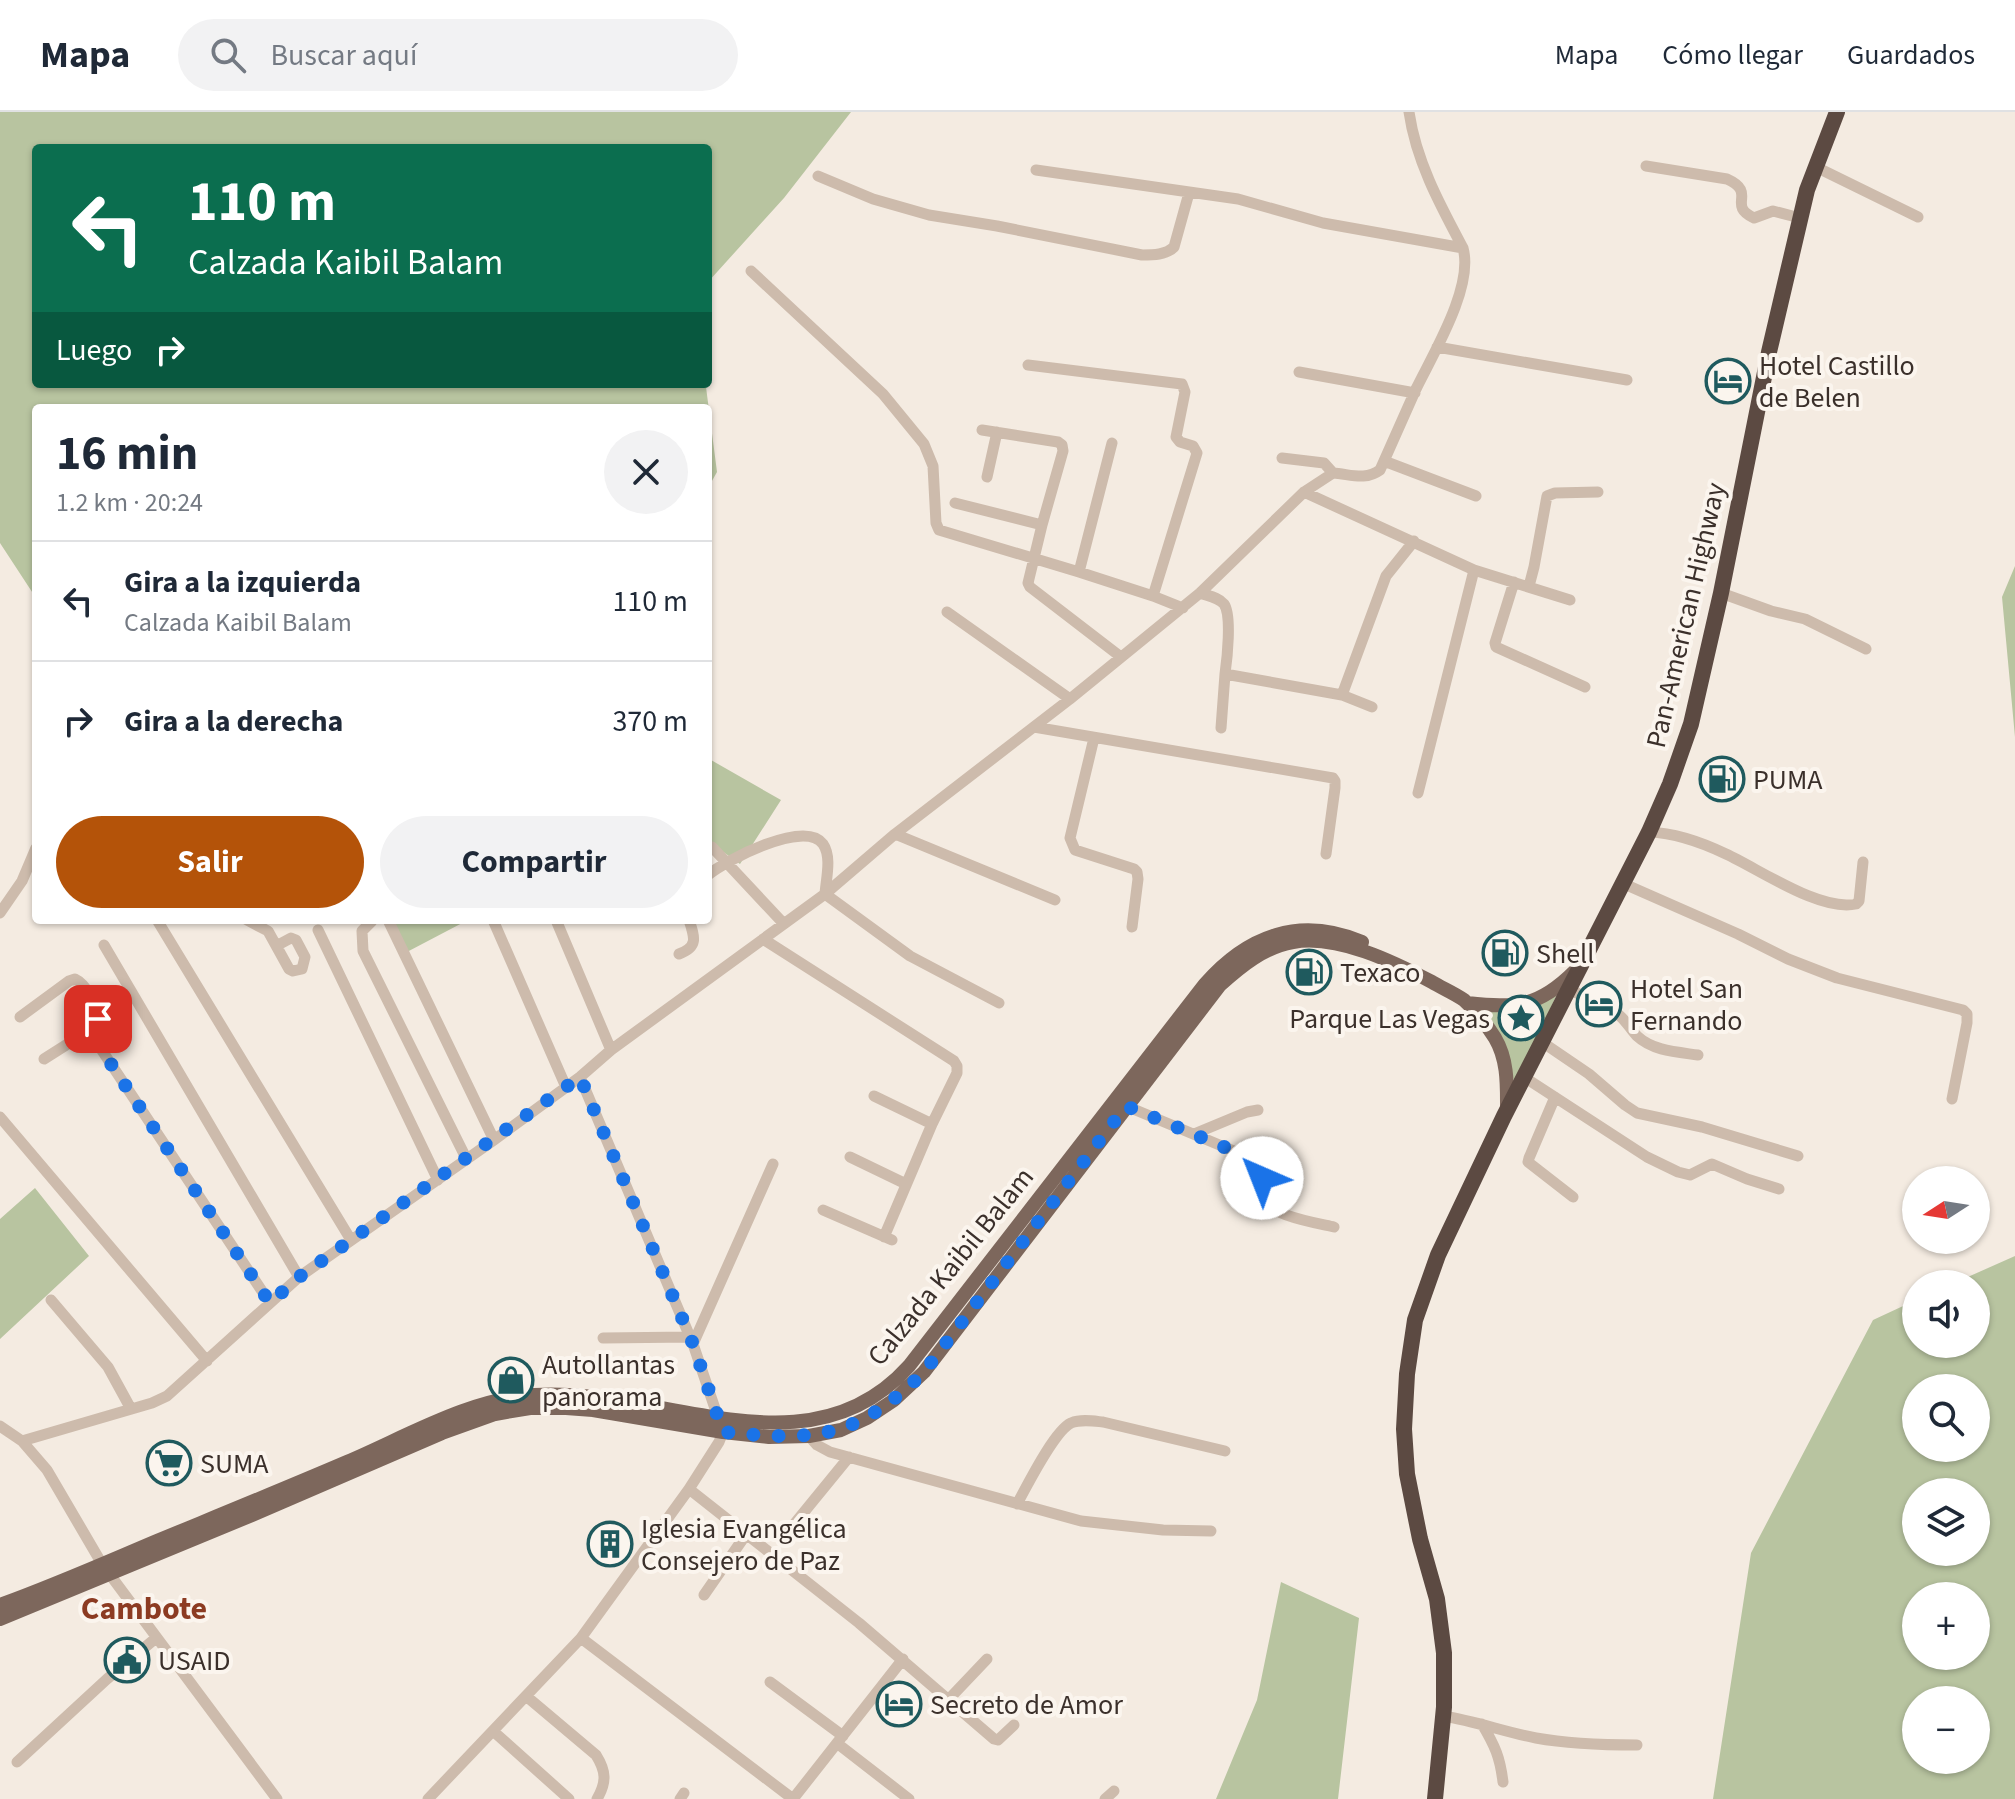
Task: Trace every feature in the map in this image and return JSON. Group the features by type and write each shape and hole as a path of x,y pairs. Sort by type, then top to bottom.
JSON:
{"highway":[{"name":"Pan-American Highway","path":"1435,1799 1443,1716 1444,1653 1437,1599 1420,1539 1407,1474 1404,1429 1407,1374 1415,1320 1438,1255 1507,1111 1649,832 1691,724 1800,218 1807,190 1837,112"}],"main road":[{"name":"Calzada Kaibil Balam","path":"0,1619 447,1418 503,1399 571,1395 775,1423 815,1420 855,1407 891,1384 909,1366 1205,984 1236,955 1259,941 1281,933 1315,930 1356,940 1380,950 1392,961"},
{"name":"Calzada Kaibil Balam","path":"0,1605 106,1570 495,1414 530,1408 593,1410 723,1432 777,1437 809,1436 841,1430 867,1418 894,1400 924,1372 1220,985 1249,960 1282,944 1324,941 1392,961 1467,1003 1496,1039 1502,1053 1508,1079 1507,1111"},
{"name":"Calzada Kaibil Balam","path":"1467,1003 1505,1007 1531,1002 1557,988 1580,967"}],"street":[{"path":"22,1441 167,1396 299,1277 494,1140 580,1077 611,1050 825,894 895,834 1183,608 1304,492 1333,473 1365,477 1380,470 1437,347 1464,277 1463,248 1429,180 1412,132 1409,112"},
{"path":"1646,166 1737,183 1742,192 1743,211 1754,218 1773,211 1800,218"},
{"path":"1816,167 1918,217"},
{"path":"1036,170 1238,199 1323,223 1463,248"},
{"path":"818,176 873,199 929,215 1142,255 1156,255 1174,247 1189,193"},
{"path":"751,271 883,394 924,444 933,466 939,530 1079,572 1183,608"},
{"path":"1437,347 1627,380"},
{"path":"1028,365 1182,384 1185,392 1176,437 1180,442 1193,446 1197,453 1153,596"},
{"path":"1299,372 1415,393"},
{"path":"982,430 1062,445 1063,451 1028,583 1121,657"},
{"path":"987,477 997,432"},
{"path":"1079,572 1112,443"},
{"path":"1282,458 1324,463 1333,473"},
{"path":"1384,461 1476,496"},
{"path":"1304,492 1474,570 1570,600"},
{"path":"1529,586 1547,496 1598,492"},
{"path":"955,503 1042,525"},
{"path":"1342,695 1386,576 1414,541"},
{"path":"1418,793 1474,570"},
{"path":"1514,582 1496,647 1585,687"},
{"path":"1200,593 1218,599 1227,612 1227,659 1221,728"},
{"path":"1721,593 1771,611 1805,619 1866,649"},
{"path":"947,612 1070,699"},
{"path":"1225,674 1342,695 1372,707"},
{"path":"1034,727 1333,778 1335,788 1326,854"},
{"path":"1094,738 1070,838 1075,850 1137,872 1132,927"},
{"path":"1649,832 1687,837 1725,853 1788,887 1842,907 1859,901 1863,862"},
{"path":"895,834 1055,900"},
{"path":"712,872 765,844 793,836 812,837 820,840 826,848 825,894"},
{"path":"712,847 784,924"},
{"path":"0,913 22,881 32,857"},
{"path":"1622,883 1788,959 1837,978 1963,1010 1967,1014 1967,1023 1952,1099"},
{"path":"825,894 910,956 999,1003"},
{"path":"159,924 351,1240"},
{"path":"255,924 268,931 278,945"},
{"path":"369,924 362,931 363,951 466,1158"},
{"path":"390,924 494,1140"},
{"path":"495,924 566,1087"},
{"path":"558,924 611,1050"},
{"path":"679,954 689,950 693,944 690,924"},
{"path":"318,930 438,1180"},
{"path":"763,939 954,1061 957,1066 957,1073 906,1184 888,1238 823,1210"},
{"path":"104,945 299,1277"},
{"path":"20,1017 69,981 81,981 93,1001 98,1019 95,1037 99,1046 270,1303"},
{"path":"1568,989 1621,1017 1645,1042 1662,1050 1698,1055"},
{"path":"44,1059 96,1026"},
{"path":"1542,1042 1589,1074 1637,1113 1702,1127 1798,1156"},
{"path":"428,1799 581,1638 689,1489 723,1432 692,1341 580,1077"},
{"path":"1524,1077 1647,1157 1678,1172 1690,1175 1712,1164 1779,1189"},
{"path":"874,1096 932,1124"},
{"path":"1555,1097 1528,1162 1573,1197"},
{"path":"1126,1106 1253,1159 1262,1178 1262,1202 1274,1211 1334,1227"},
{"path":"1194,1134 1258,1110"},
{"path":"0,1117 207,1361"},
{"path":"850,1157 906,1184"},
{"path":"692,1341 773,1164"},
{"path":"51,1300 108,1367 131,1409"},
{"path":"603,1338 692,1341"},
{"path":"1017,1504 1050,1448 1071,1423 1087,1420 1103,1422 1225,1451"},
{"path":"0,1426 22,1441 47,1470 106,1570 277,1799"},
{"path":"809,1436 823,1449 1081,1521 1163,1530 1211,1531"},
{"path":"791,1528 849,1457"},
{"path":"689,1489 903,1659 996,1740 1014,1725"},
{"path":"704,1595 747,1533"},
{"path":"17,1762 156,1638"},
{"path":"581,1638 793,1799 903,1659"},
{"path":"949,1699 987,1659"},
{"path":"770,1682 909,1799"},
{"path":"526,1696 596,1755 604,1768 604,1780 597,1799"},
{"path":"1443,1716 1573,1744 1637,1745"},
{"path":"1482,1724 1501,1762 1503,1782"},
{"path":"493,1731 569,1799"}],"green space":[{"path":"0,112 851,112 784,198 712,278 712,144 32,144 32,388 706,388 708,404 32,404 32,592 0,543"},
{"path":"712,433 717,472 712,481"},
{"path":"2015,566 2015,737 2002,597"},
{"path":"712,761 781,800 740,864 712,844"},
{"path":"391,924 460,924 405,953"},
{"path":"1560,988 1515,1084 1501,1044 1470,1005 1505,1009"},
{"path":"35,1188 89,1256 0,1339 0,1219"},
{"path":"2015,1256 2015,1799 1713,1799 1751,1553 1873,1320 1902,1307 1902,1358 1990,1358 1990,1270 1984,1270"},
{"path":"1281,1582 1359,1618 1338,1799 1216,1799 1257,1700"}],"place":[{"name":"Hotel Castillo de Belen","path":"1728,381"},
{"name":"PUMA","path":"1722,779"},
{"name":"Shell","path":"1505,953"},
{"name":"Texaco","path":"1309,972"},
{"name":"Hotel San Fernando","path":"1599,1004"},
{"name":"Parque Las Vegas","path":"1521,1018"},
{"name":"Autollantas panorama","path":"511,1380"},
{"name":"SUMA","path":"169,1463"},
{"name":"Iglesia Evangélica Consejero de Paz","path":"610,1544"},
{"name":"USAID","path":"127,1660"},
{"name":"Secreto de Amor","path":"899,1704"}],"district":[{"name":"Cambote","path":"144,1608"}],"route":[{"path":"98,1019 95,1037 99,1046 270,1303 299,1277 580,1077 693,1344 723,1432 769,1437 823,1434 867,1418 894,1400 924,1372 1126,1106 1253,1159 1262,1178"}]}
